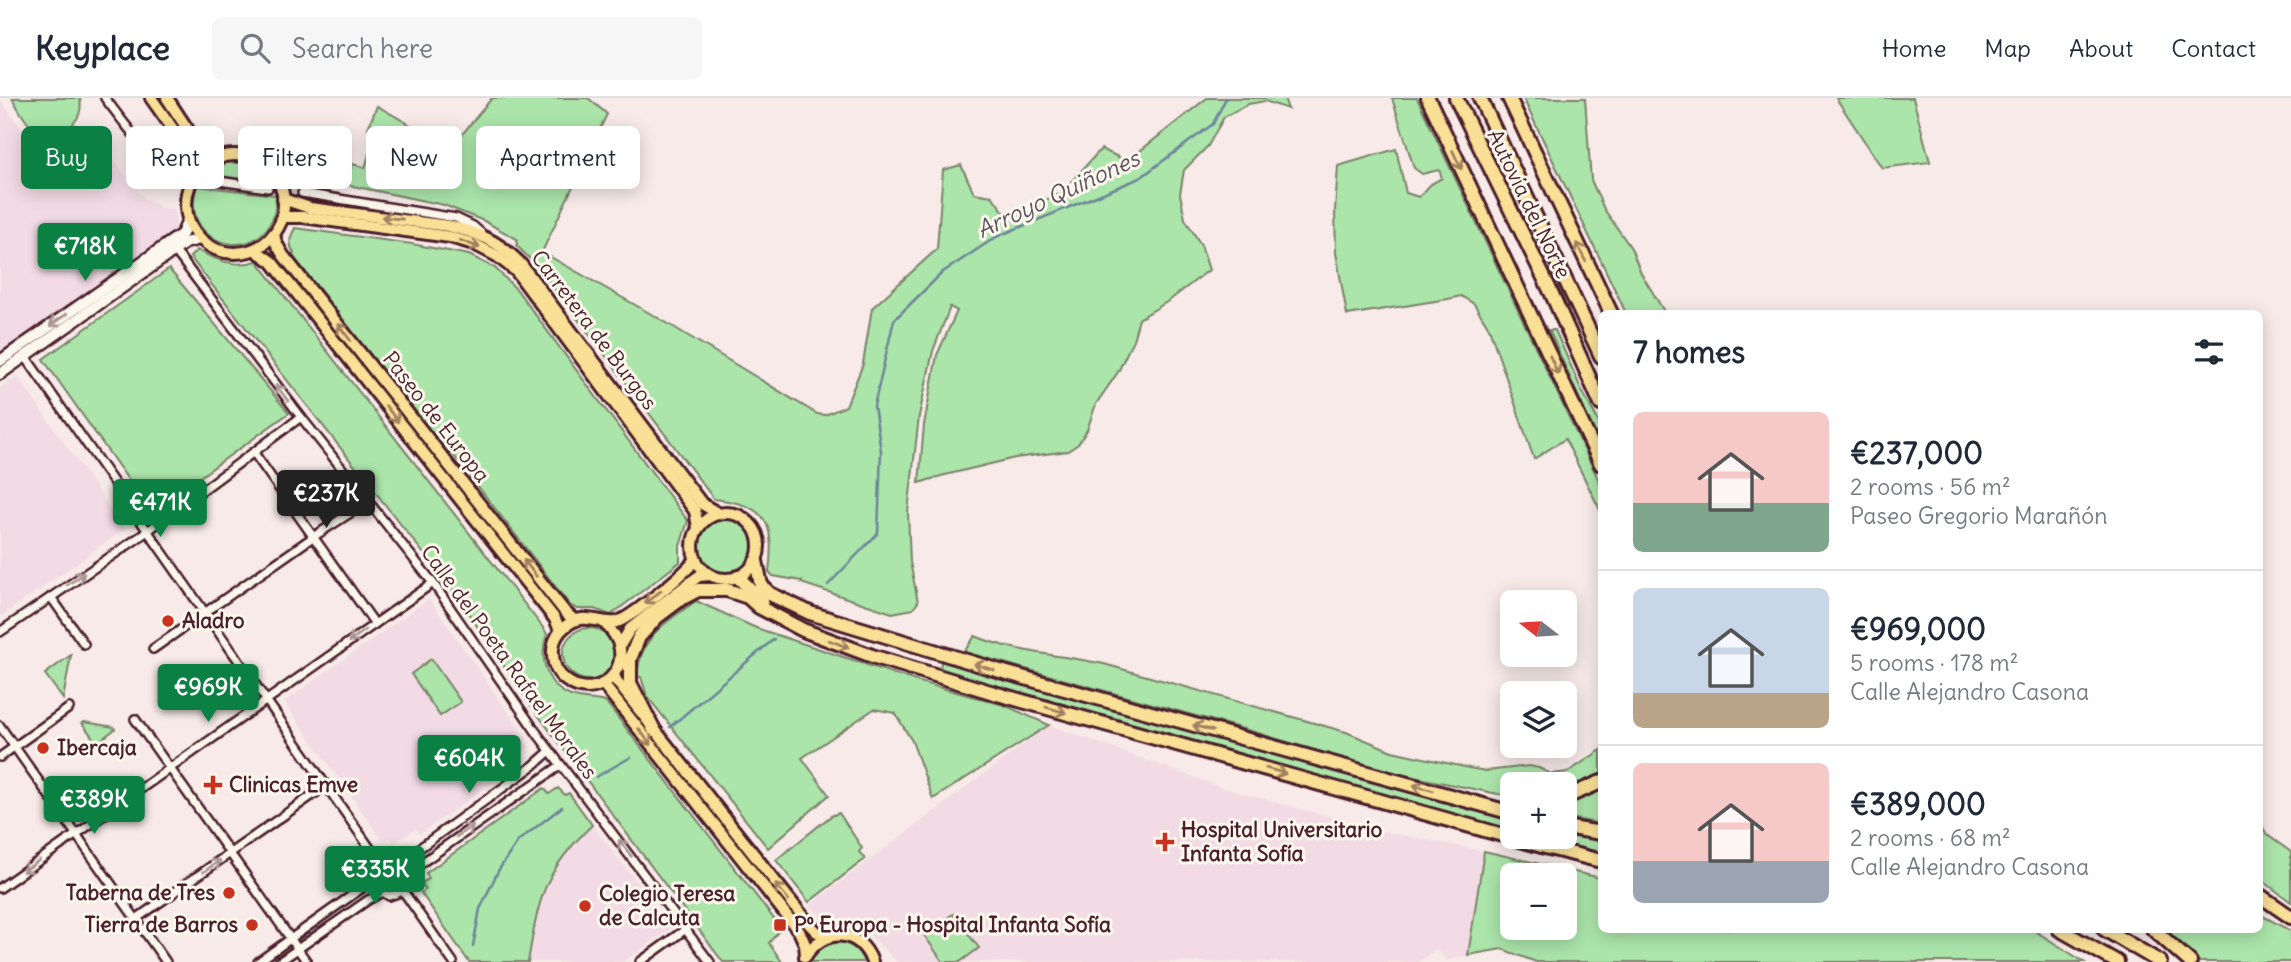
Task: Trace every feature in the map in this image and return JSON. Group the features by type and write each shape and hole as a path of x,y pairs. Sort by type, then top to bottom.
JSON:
{"highway":[{"path":"1428,98 1598,458"},
{"name":"Autovía del Norte","path":"1456,98 1551,292 1598,397"},
{"name":"Autovía del Norte","path":"1480,98 1598,350"},
{"path":"1509,98 1610,310"},
{"path":"756,561 761,585 770,594 810,613 1000,671 1500,810"},
{"path":"738,577 777,616"},
{"path":"654,730 630,683 630,659 639,637 657,617 681,599 698,590 726,590 748,597 759,607 803,631 872,656 969,686 1598,860"},
{"path":"1577,792 1598,783"},
{"path":"1460,799 1500,801"},
{"path":"1577,829 1598,833"},
{"path":"2263,898 2291,917"},
{"path":"2263,904 2275,908"},
{"path":"2066,933 2117,962"},
{"path":"2111,933 2160,962"},
{"path":"2157,933 2190,962"}],"main road":[{"path":"151,98 171,126"},
{"path":"167,98 185,126"},
{"path":"189,189 186,197 188,220 200,239 212,248 225,253 240,253 265,243 282,217 283,198 277,179 262,164 243,156 224,157"},
{"name":"Carretera de Burgos","path":"283,198 310,208 448,226 486,238 503,247 520,263 702,504 719,513"},
{"name":"Carretera de Burgos","path":"282,217 303,217 450,237 474,244 497,256 516,271 695,510 698,528"},
{"name":"Paseo de Europa","path":"274,233 283,255 574,620"},
{"name":"Paseo de Europa","path":"254,249 272,262 555,619 560,631"},
{"path":"719,513 740,516 749,522 759,540 756,561 745,574 738,577 719,579 703,570 695,559 693,545 698,528 711,516 719,513"},
{"path":"603,622 622,620 686,571 695,559"},
{"path":"621,644 630,629 699,576 710,575"},
{"path":"594,618 603,622 614,631 621,644 621,660 614,675 603,684 593,687 572,684 557,670 553,660 555,640 560,631 574,620 594,618"},
{"path":"614,675 654,730 808,924 817,932 859,941 869,953 872,962"},
{"path":"603,684 799,931 805,944 805,959"},
{"path":"805,959 812,947 832,936"}],"street":[{"path":"105,98 128,126"},
{"path":"302,193 456,218 473,226 486,238"},
{"path":"0,361 182,234 188,220"},
{"path":"0,374 185,243 200,239"},
{"name":"Calle del Poeta Rafael Morales","path":"175,251 301,417 433,583 550,751 710,962"},
{"path":"25,356 379,860"},
{"path":"0,632 147,531 301,417"},
{"path":"254,453 375,624"},
{"path":"153,649 361,506"},
{"path":"0,888 433,583"},
{"path":"51,597 84,644"},
{"path":"0,757 69,708"},
{"path":"135,719 307,962"},
{"path":"0,726 166,962"},
{"path":"257,962 362,888 379,860 386,857 401,859 410,855 550,751"},
{"path":"410,871 561,765"},
{"path":"136,919 327,785"},
{"path":"372,874 372,881 382,893 389,896 403,891 408,886 410,871 401,859"},
{"path":"403,891 453,962"},
{"path":"279,962 382,893"},
{"path":"640,962 686,929"}],"shaded area":[{"path":"0,100 21,128 21,189 112,189 112,156 126,176 126,189 136,189 144,198 161,208 174,209 177,232 0,356"},
{"path":"17,376 125,529 0,617 0,388"},
{"path":"429,599 527,739 525,742 529,748 519,754 523,761 420,834 416,828 394,844 390,838 383,841 284,702"},
{"name":"Hospital Universitario Infanta Sofía","path":"1049,725 1223,788 1390,833 1484,851 1468,955 1447,960 1436,949 1418,962 897,962 859,924 830,927 810,905"},
{"path":"592,825 672,928 623,962 528,962 536,910 549,877 570,847"}],"green space":[{"path":"12,98 80,98 79,114 70,126 30,126"},
{"path":"492,98 588,98 607,114 601,126 476,126 476,189 572,189 542,252 667,323 817,414 825,415 846,406 863,364 872,308 937,249 943,170 961,165 974,193 992,196 1004,212 1012,215 1061,193 1101,149 1127,161 1207,98 1284,98 1288,109 1265,101 1248,104 1224,117 1208,146 1184,170 1180,194 1185,219 1201,245 1209,270 1170,300 1139,319 1133,340 1118,372 1096,404 1087,430 1078,444 1068,451 1015,458 919,483 924,425 937,355 957,311 950,307 933,351 919,416 908,512 910,562 918,602 913,609 892,613 801,583 802,581 773,576 769,572 770,540 764,519 746,506 714,499 539,268 517,246 517,239 484,221 444,205 367,189 462,189 462,135"},
{"path":"1392,98 1417,98 1598,479 1598,506 1565,439 1534,459 1489,328 1474,304 1461,296 1347,315 1336,253 1338,166 1396,149 1406,193 1419,197 1431,184 1442,178 1439,170 1422,174 1414,168"},
{"path":"1523,98 1585,98 1591,180 1604,209 1631,248 1641,273 1663,310 1625,310"},
{"path":"1836,98 1913,98 1930,162 1882,168"},
{"path":"377,106 412,126 369,126"},
{"path":"238,163 238,180 224,178 224,164"},
{"path":"353,164 365,168 366,165 366,189 352,186"},
{"path":"197,189 276,195 272,219 261,235 246,243 229,243 213,238 200,226 194,208"},
{"path":"295,228 412,244 469,255 495,268 517,290 688,521 680,546 680,562 611,615 594,609 577,609 570,605 293,256 290,240"},
{"path":"197,250 226,262 241,264 257,261 544,629 547,634 544,662 555,685 571,696 605,702 609,706 781,928 769,943 782,962 723,962 532,707 454,592 190,257"},
{"path":"169,269 289,413 151,512 43,359"},
{"path":"1549,330 1555,330 1598,420 1598,441"},
{"path":"726,519 745,527 753,546 745,565 726,573 707,565 699,546 707,527"},
{"path":"696,601 756,628 916,681 1004,705 1049,725 933,799 912,741 895,713 874,709 802,758 829,795 768,848 647,696 641,677 637,676 644,650 656,631"},
{"path":"589,628 599,630 607,636 613,644 613,664 607,672 599,678 589,680 579,678 571,672 565,664 563,654 565,644 571,636 579,630"},
{"path":"975,636 1022,650 1104,664 1346,732 1392,751 1486,771 1529,766 1547,772 1500,772 1498,794 1380,770 1258,733 964,652"},
{"path":"71,655 63,699 45,674"},
{"path":"431,659 461,702 440,716 411,674"},
{"path":"941,661 1500,817 1500,829 940,671"},
{"path":"82,723 115,729 97,743"},
{"path":"1598,752 1598,776 1577,784 1577,772 1568,772"},
{"path":"544,788 549,794 558,788 565,795 569,793 592,825 553,872 540,902 528,962 469,962 421,893 426,889 421,883 429,879 426,873"},
{"path":"1598,790 1598,823 1577,819 1577,798"},
{"path":"839,813 862,848 859,852 865,859 809,902 776,860 831,816"},
{"path":"2263,827 2266,834 2291,852 2291,902 2263,881"},
{"path":"1577,835 1598,838 1598,851 1577,847"},
{"path":"1484,851 1536,863 1500,863 1500,940 1577,940 1577,872 1598,877 1598,933 2038,933 2084,962 1536,962 1502,949 1468,955"},
{"path":"390,863 399,867 403,876 399,885 390,889 381,885 377,876 381,867"},
{"path":"953,914 979,948 960,962 943,962 924,935"},
{"path":"2263,916 2291,931 2291,962 2200,962 2165,933 2263,933"},
{"path":"831,942 851,946 859,952 864,962 810,962 818,950"}],"waterway":[{"name":"Arroyo Quiñones","path":"828,585 878,533 881,451 874,406 894,320 943,272 996,237 1140,178 1213,124 1226,98"},
{"name":"Arroyo Quiñones","path":"670,727 774,639"},
{"name":"Arroyo Quiñones","path":"596,777 631,757"},
{"name":"Arroyo Quiñones","path":"473,946 480,909 498,871 518,841 562,807"}],"tunnel":[{"path":"275,189 302,193"}],"place":[{"name":"Aladro","path":"168,621"},
{"name":"Ibercaja","path":"43,748"},
{"name":"Clinicas Emve","path":"213,785"},
{"name":"Hospital Universitario Infanta Sofía","path":"1165,842"},
{"name":"Taberna de Tres","path":"229,893"},
{"name":"Colegio Teresa de Calcuta","path":"585,906"},
{"name":"Tierra de Barros","path":"252,925"},
{"name":"Pº Europa - Hospital Infanta Sofía","path":"780,925"}]}
